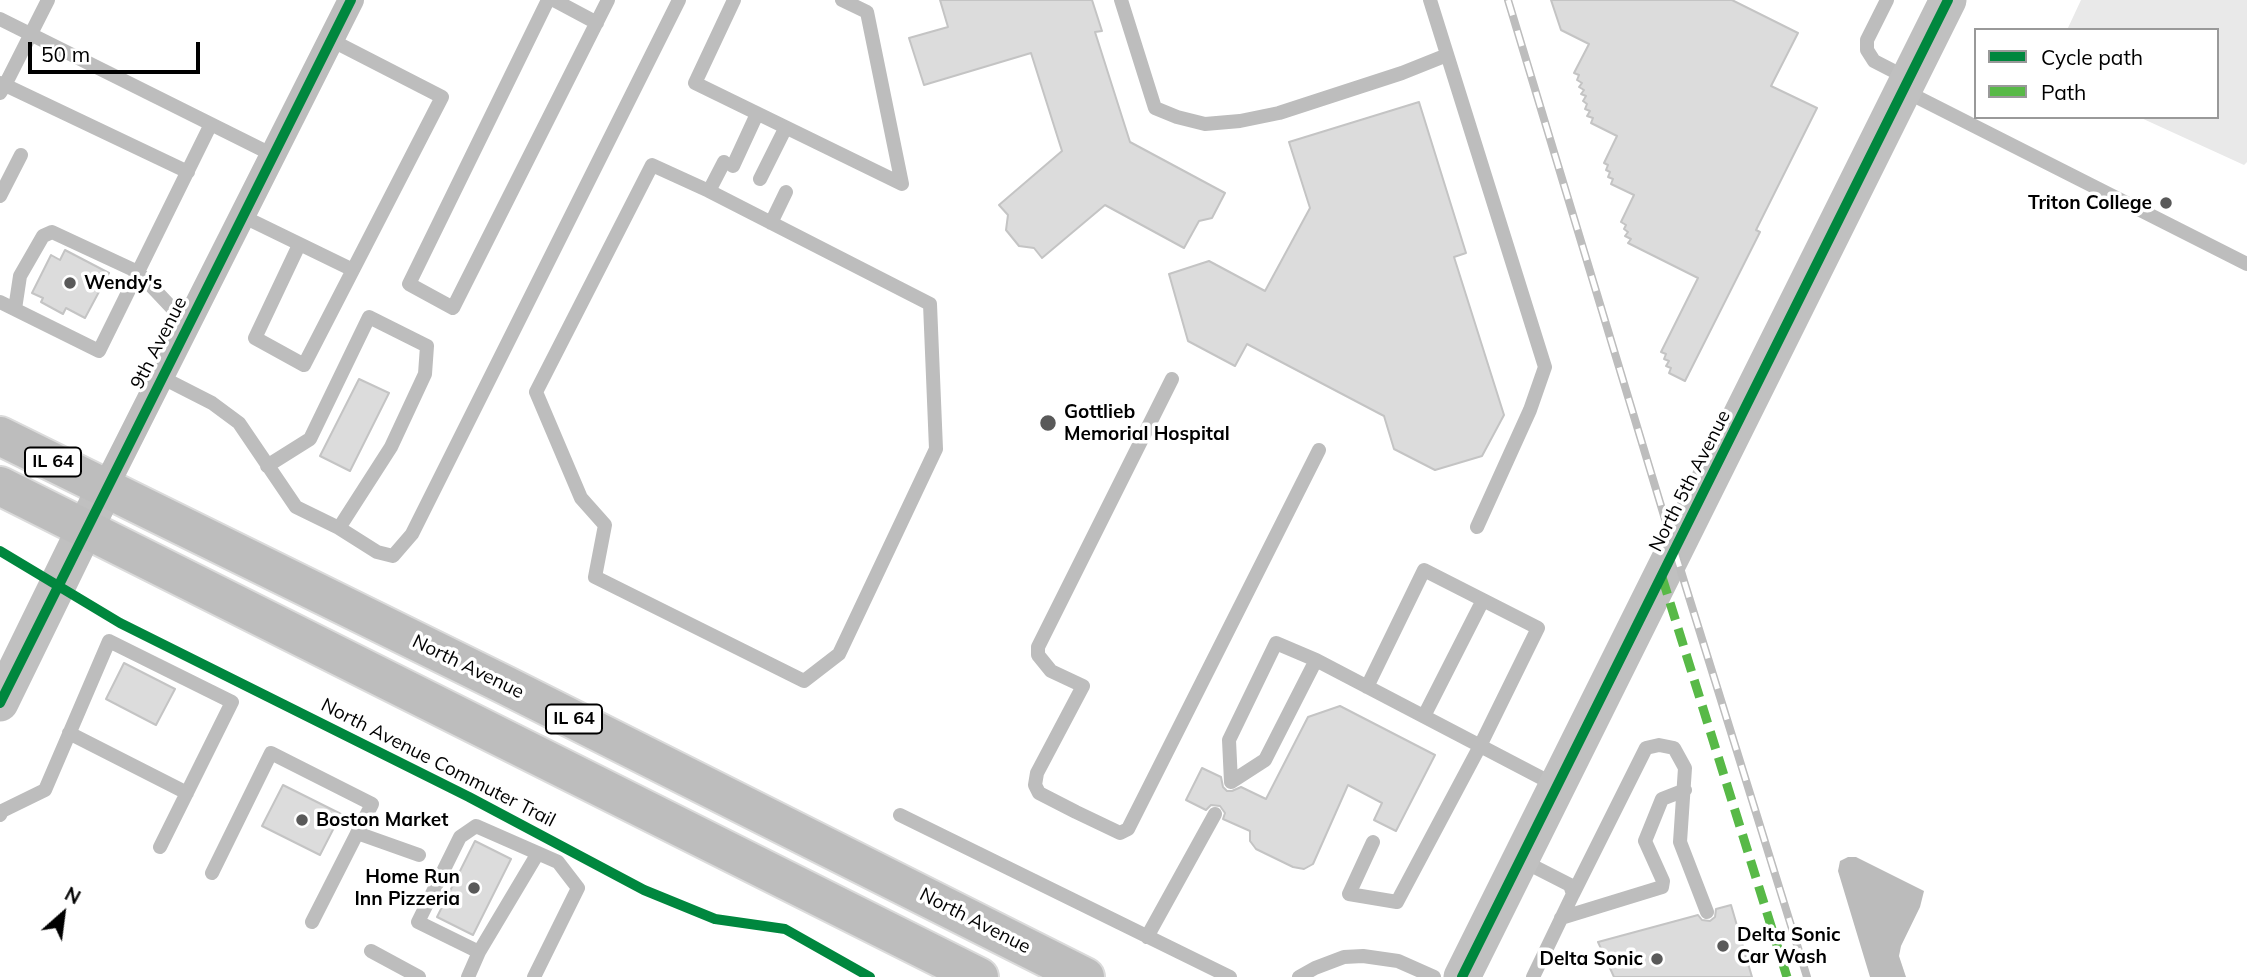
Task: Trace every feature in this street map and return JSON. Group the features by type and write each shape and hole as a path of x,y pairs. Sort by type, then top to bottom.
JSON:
{"main road":[{"name":"North Avenue","path":"0,436 493,679 1084,977"},
{"name":"IL 64","path":"0,486 979,977"}],"street":[{"name":"9th Avenue","path":"0,703 351,0"},
{"name":"North 5th Avenue","path":"1462,977 1948,0"}],"lane":[{"path":"48,0 2,87 188,172"},
{"path":"548,0 409,284 453,308 608,0"},
{"path":"554,0 597,23"},
{"path":"161,377 212,403 239,424 296,507 339,528 377,552 393,556 412,534 679,0"},
{"path":"734,0 695,83 902,184 867,12 842,0"},
{"path":"1121,0 1155,108 1205,124 1240,121 1279,113 1402,73 1447,55"},
{"path":"1430,0 1545,367 1530,410 1477,527"},
{"path":"1887,0 1867,40 1867,50 1874,61 1906,85 2247,264"},
{"path":"0,19 273,155"},
{"path":"299,245 255,338 304,365 442,97 331,40"},
{"path":"709,191 757,114"},
{"path":"0,302 99,351 211,124"},
{"path":"760,179 785,129"},
{"path":"0,196 21,155"},
{"path":"652,165 709,191 930,304 936,449 839,654 804,681 595,577 605,525 580,498 536,393 652,165"},
{"path":"771,223 786,192"},
{"path":"242,216 353,270"},
{"path":"15,309 20,276 43,236 52,232 138,272 188,324"},
{"path":"267,466 310,439 369,317 427,346 425,374 391,447 339,528"},
{"path":"1172,379 1038,647 1038,654 1051,671 1083,686 1037,773 1035,785 1039,793 1076,812 1120,833 1128,829 1319,450"},
{"path":"1367,687 1424,570 1538,628 1480,746 1397,902 1349,894 1373,842"},
{"path":"1424,716 1483,600"},
{"path":"0,816 2,811 45,790 109,642 232,702 160,847"},
{"path":"1316,660 1265,760 1231,782 1229,740 1276,643 1316,660 1558,786"},
{"path":"69,733 187,793"},
{"path":"1533,977 1646,748 1659,745 1675,748 1685,768 1680,842 1707,912"},
{"path":"212,873 271,753 372,804 312,922"},
{"path":"1561,918 1662,887 1663,881 1645,842 1662,799 1685,790"},
{"path":"1147,937 1215,814"},
{"path":"900,815 1230,977"},
{"path":"479,951 418,922 460,837 476,826 558,862 578,888 534,977"},
{"path":"357,833 419,855"},
{"path":"468,977 479,951 538,853"},
{"path":"1521,860 1570,885 1573,894"},
{"path":"371,951 419,977"},
{"path":"1299,977 1344,957 1363,956 1398,961 1434,977"}],"shaded area":[{"path":"2081,0 2247,0 2247,162 2244,165 2143,119 2219,119 2219,28 2068,28"},
{"path":"1856,857 1924,891 1920,907 1901,946 1899,956 1906,977 1870,977 1838,871 1840,861"}],"building":[{"path":"940,0 1092,0 1102,31 1095,32 1130,142 1225,193 1212,218 1199,221 1184,248 1105,205 1042,258 1034,248 1019,246 1006,230 1008,215 999,205 1062,151 1031,53 924,85 909,38 948,27"},
{"path":"1551,0 1732,0 1798,33 1771,86 1817,108 1756,230 1760,232 1685,381 1669,373 1671,368 1666,366 1669,361 1664,359 1666,354 1661,352 1698,278 1628,243 1631,239 1625,236 1628,232 1624,229 1626,225 1621,222 1634,195 1611,184 1613,179 1608,177 1608,165 1604,163 1617,136 1591,123 1593,118 1587,116 1590,111 1585,109 1587,104 1583,101 1586,96 1581,94 1584,90 1579,87 1582,83 1577,80 1579,75 1574,73 1589,44 1561,30"},
{"path":"1419,102 1466,253 1454,257 1504,415 1482,456 1435,470 1394,449 1384,416 1247,344 1235,366 1188,341 1169,274 1209,261 1265,291 1310,208 1289,142"},
{"name":"Wendy's","path":"65,250 109,273 85,318 66,308 63,314 41,302 43,298 32,293 51,255 60,260"},
{"path":"359,379 389,393 350,471 320,456"},
{"path":"124,663 175,689 156,725 106,699"},
{"path":"1340,706 1435,755 1396,831 1374,820 1382,803 1348,785 1313,864 1304,869 1293,867 1256,849 1250,841 1250,831 1223,819 1225,813 1220,806 1211,805 1206,810 1186,800 1202,768 1221,777 1223,787 1227,791 1241,787 1266,799 1308,717"},
{"name":"Boston Market","path":"283,785 341,814 320,855 262,826"},
{"name":"Home Run Inn Pizzeria","path":"475,841 511,859 473,935 437,917"},
{"name":"Delta Sonic","path":"1731,905 1752,977 1614,977 1598,942 1698,915 1702,920 1710,921 1715,917 1716,909"}],"railway":[{"path":"1508,0 1807,977"}],"marked path":[{"path":"1662,577 1787,977"}],"cycle path":[{"path":"0,703 351,0"},
{"path":"1462,977 1948,0"},
{"name":"North Avenue Commuter Trail","path":"0,551 120,623 469,797 644,890 715,919 785,929 870,977"}],"place":[{"name":"Triton College","path":"2166,203"},
{"name":"Wendy's","path":"70,283"},
{"name":"Gottlieb Memorial Hospital","path":"1048,423"},
{"name":"Boston Market","path":"302,820"},
{"name":"Home Run Inn Pizzeria","path":"474,888"},
{"name":"Delta Sonic Car Wash","path":"1723,946"},
{"name":"Delta Sonic","path":"1657,959"}]}
